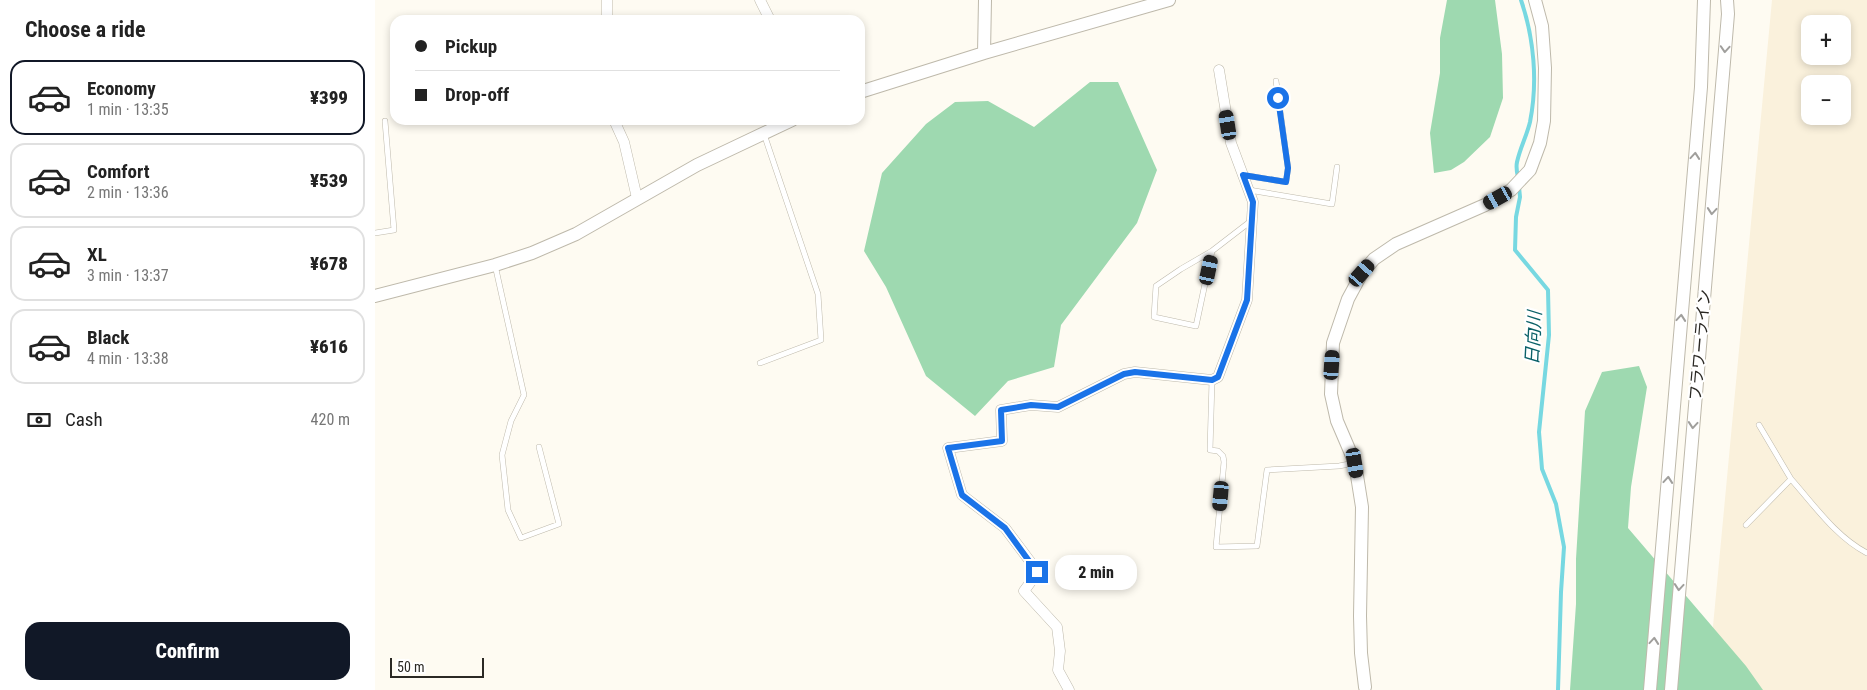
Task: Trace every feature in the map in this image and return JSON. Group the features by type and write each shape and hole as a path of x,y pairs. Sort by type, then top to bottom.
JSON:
{"street":[{"path":"607,0 607,15"},
{"path":"760,0 768,15"},
{"path":"983,53 985,0"},
{"path":"865,90 983,53 1169,0"},
{"path":"1365,687 1361,653 1360,616 1361,507 1355,463 1337,420 1331,394 1333,343 1348,299 1362,273 1373,259 1396,244 1485,205 1511,190 1531,170 1540,143 1544,121 1545,68 1542,26 1535,0"},
{"name":"フラワーライン","path":"1650,690 1701,86 1705,0"},
{"name":"フラワーライン","path":"1671,690 1728,14 1727,0"},
{"path":"1069,690 1057,670 1060,651 1057,626 1024,591 1037,572 1005,528 962,495 948,448 1002,441 1001,410 1031,405 1058,407 1124,374 1135,372 1212,380 1218,377 1247,300 1253,202 1231,143 1219,70"},
{"path":"616,125 624,142 637,198"},
{"path":"375,296 495,265 532,253 576,234 697,165 781,125"}],"lane":[{"path":"1243,175 1286,182 1288,168 1276,81"},
{"path":"375,233 394,230 385,121"},
{"path":"760,363 821,340 818,294 763,133"},
{"path":"1248,190 1331,204 1337,167"},
{"path":"1213,251 1196,326 1153,318 1156,286 1213,251 1252,220"},
{"path":"495,265 524,396 511,421 502,456 508,510 521,538 559,524 539,447"},
{"path":"1212,380 1210,450 1218,451 1223,456 1224,462 1216,547 1257,546 1267,470 1339,466 1355,463"},
{"path":"1759,425 1791,479 1823,516 1852,545 1867,553"},
{"path":"1746,525 1791,479"}],"shaded area":[{"path":"1772,0 1867,0 1867,690 1707,690"}],"green space":[{"path":"1447,0 1495,0 1502,54 1503,98 1490,137 1464,162 1451,170 1434,173 1430,133 1440,73 1440,38"},
{"path":"1090,82 1118,82 1157,170 1137,223 1061,325 1054,367 1008,381 975,416 926,376 886,287 864,251 882,173 926,124 955,102 988,101 1034,127"},
{"path":"1639,366 1647,387 1631,487 1628,528 1746,666 1763,690 1570,690 1585,411 1602,372"}],"waterway":[{"name":"日向川","path":"1518,177 1517,162 1530,122 1534,91 1532,45 1521,0"},
{"name":"日向川","path":"1519,187 1520,197 1516,217 1515,250 1548,290 1549,335 1539,432 1542,469 1556,504 1564,547 1558,690"}],"route":[{"path":"1037,572 1005,528 962,495 948,448 1002,441 1001,410 1031,405 1058,407 1124,374 1135,372 1212,380 1218,377 1247,300 1253,202 1243,175 1286,182 1288,168 1278,98"}]}
